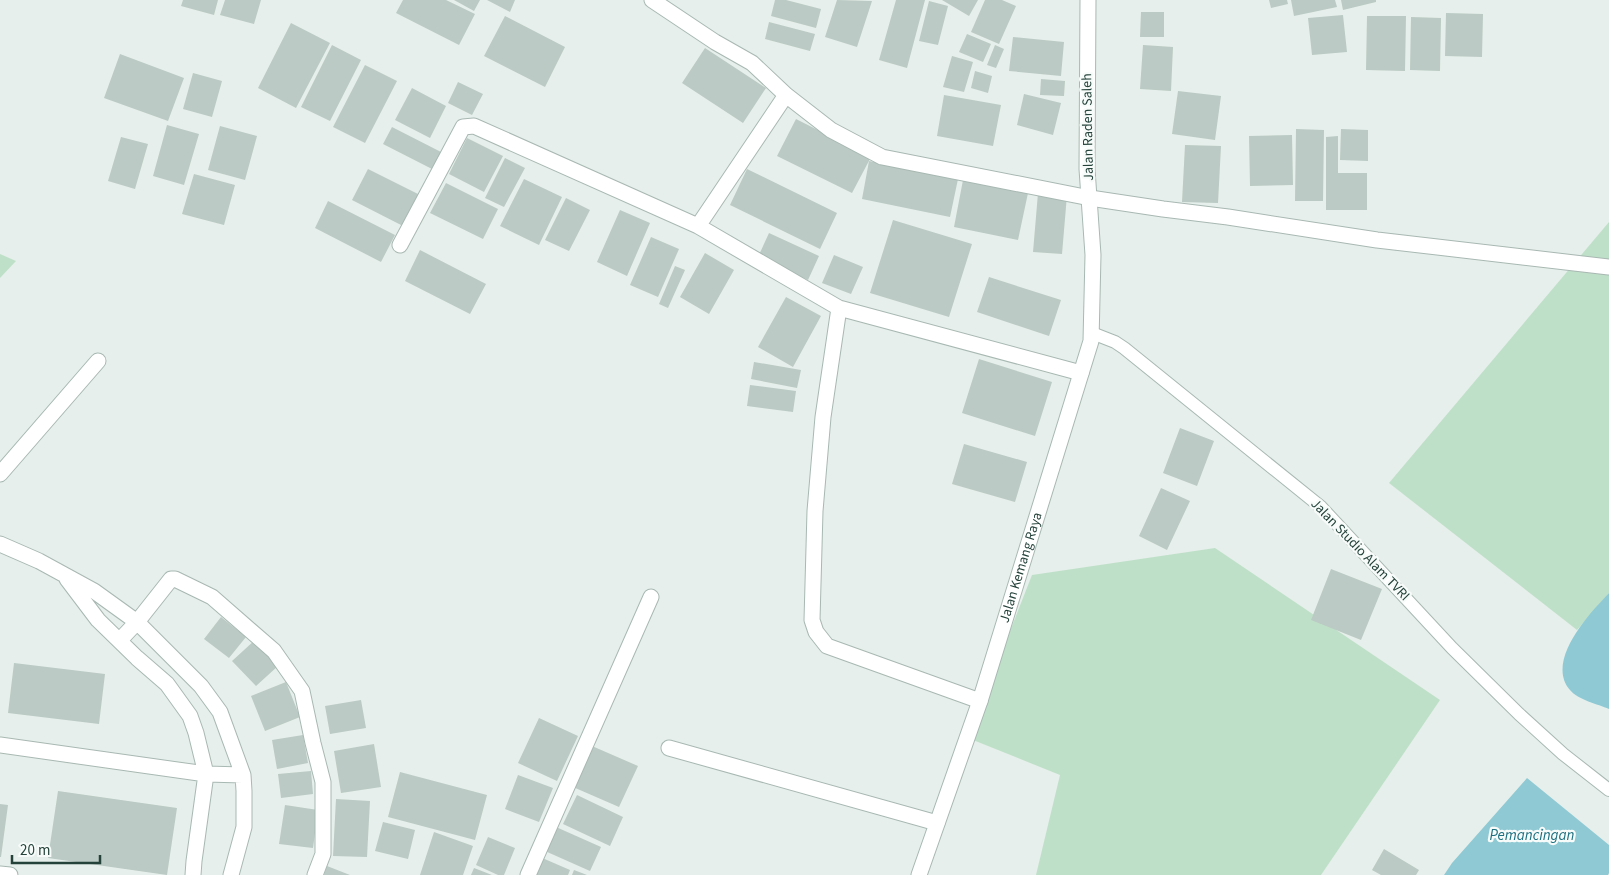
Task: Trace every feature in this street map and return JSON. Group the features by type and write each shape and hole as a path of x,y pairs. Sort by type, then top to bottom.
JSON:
{"street":[{"path":"652,0 715,42 752,63 786,95 831,130 882,157 1090,198 1377,240 1609,267"},
{"name":"Jalan Raden Saleh","path":"1088,0 1087,169 1093,255"},
{"path":"698,226 786,95"},
{"path":"400,245 463,127 474,126 698,226 839,308 1081,373"},
{"name":"Jalan Kemang Raya","path":"919,875 980,701 1091,341 1093,255"},
{"path":"839,308 823,417 815,511 812,620 816,632 827,646 980,701"},
{"path":"0,474 98,362"},
{"path":"0,544 39,561 94,591 137,622 201,686 220,712 243,775 244,827 231,875"},
{"path":"65,576 98,620 167,684 190,716 206,774 194,862 194,875"},
{"path":"120,640 171,579 175,579 212,597 274,650 302,691 323,782 323,854 315,875"},
{"path":"528,875 651,598"},
{"path":"0,745 206,774 243,775"},
{"path":"669,748 937,823"},
{"path":"0,874 10,875"}],"lane":[{"name":"Jalan Studio Alam TVRI","path":"1092,334 1124,348 1321,507 1452,648 1519,714 1558,750 1609,790"}],"green space":[{"path":"1609,222 1609,593 1577,630 1389,483"},
{"path":"0,254 16,261 0,278"},
{"path":"1215,548 1440,700 1321,875 1036,875 1060,775 968,738 1032,575"}],"water":[{"path":"1609,593 1609,709 1583,699 1570,690 1564,678 1563,666 1566,652 1581,625"},
{"name":"Pemancingan","path":"1527,778 1609,845 1608,875 1444,875 1452,863"}],"building":[{"path":"183,0 218,0 214,15 181,6"},
{"path":"225,0 261,0 254,24 220,15"},
{"path":"403,0 446,0 475,14 459,45 396,13"},
{"path":"454,0 480,0 474,11"},
{"path":"487,0 515,0 510,12"},
{"path":"775,0 786,0 821,9 816,28 771,16"},
{"path":"837,0 872,1 857,47 825,37"},
{"path":"896,0 925,0 907,68 879,60"},
{"path":"942,0 978,0 969,16"},
{"path":"985,0 1002,0 1016,6 999,44 971,32"},
{"path":"1269,0 1287,0 1288,4 1271,8"},
{"path":"1291,0 1335,0 1337,7 1294,16"},
{"path":"1341,0 1376,0 1376,2 1343,10"},
{"path":"929,1 948,6 938,45 919,41"},
{"path":"1141,12 1164,12 1164,37 1140,37"},
{"path":"1446,13 1483,14 1482,57 1445,56"},
{"path":"1343,15 1347,52 1312,55 1308,18"},
{"path":"505,16 565,47 545,87 484,56"},
{"path":"1367,16 1406,16 1405,71 1366,70"},
{"path":"1411,17 1441,18 1440,71 1410,70"},
{"path":"769,22 815,34 810,51 765,39"},
{"path":"291,23 330,43 296,108 258,88"},
{"path":"967,34 991,44 983,62 959,52"},
{"path":"1013,37 1064,42 1061,76 1009,71"},
{"path":"332,45 361,60 330,121 301,107"},
{"path":"995,45 1004,49 996,68 987,65"},
{"path":"1143,45 1173,47 1171,91 1140,89"},
{"path":"705,48 766,88 743,123 682,83"},
{"path":"120,54 184,78 168,121 104,98"},
{"path":"952,56 973,62 964,92 943,87"},
{"path":"365,65 397,81 365,143 333,127"},
{"path":"975,71 992,76 988,93 971,88"},
{"path":"193,73 222,81 212,117 183,109"},
{"path":"1041,79 1065,81 1064,96 1040,95"},
{"path":"458,82 483,94 472,115 448,103"},
{"path":"412,88 446,106 430,138 395,120"},
{"path":"1178,91 1221,96 1215,140 1172,134"},
{"path":"1024,94 1061,103 1053,135 1017,125"},
{"path":"944,95 1001,105 993,146 937,136"},
{"path":"796,119 871,157 852,193 777,156"},
{"path":"167,125 199,134 184,185 153,176"},
{"path":"220,126 257,136 245,180 208,170"},
{"path":"392,127 441,152 432,169 383,144"},
{"path":"1296,129 1324,130 1323,201 1295,201"},
{"path":"1341,129 1368,130 1368,161 1340,160"},
{"path":"1292,135 1293,185 1250,186 1249,136"},
{"path":"1338,136 1338,173 1367,173 1367,210 1326,210 1326,137"},
{"path":"121,137 148,144 135,189 108,181"},
{"path":"467,138 503,156 484,192 449,174"},
{"path":"1185,145 1221,146 1218,203 1182,202"},
{"path":"505,158 525,168 504,207 485,198"},
{"path":"869,161 958,179 950,217 862,199"},
{"path":"368,169 420,195 403,226 352,200"},
{"path":"747,169 837,213 820,249 730,205"},
{"path":"194,174 235,185 224,225 182,214"},
{"path":"524,179 562,197 539,245 500,226"},
{"path":"963,180 1028,193 1018,240 954,227"},
{"path":"446,183 498,209 483,239 430,213"},
{"path":"1038,193 1067,195 1062,254 1033,252"},
{"path":"566,198 590,210 569,251 545,240"},
{"path":"328,201 395,235 381,262 315,228"},
{"path":"620,210 650,223 627,276 597,262"},
{"path":"893,220 972,244 949,317 870,293"},
{"path":"769,233 819,256 808,280 758,257"},
{"path":"651,237 679,249 658,297 630,285"},
{"path":"420,250 486,284 470,314 405,281"},
{"path":"705,253 734,270 709,314 680,297"},
{"path":"834,255 863,267 851,294 822,283"},
{"path":"675,266 685,270 668,308 659,304"},
{"path":"989,277 1061,300 1049,336 977,312"},
{"path":"786,297 821,316 793,367 758,347"},
{"path":"979,359 1052,382 1035,436 962,413"},
{"path":"754,362 801,370 797,388 751,379"},
{"path":"750,385 796,391 793,412 747,406"},
{"path":"1180,428 1214,441 1197,486 1163,473"},
{"path":"964,444 1027,462 1015,502 952,484"},
{"path":"1161,488 1190,501 1167,550 1139,536"},
{"path":"1331,569 1382,589 1361,640 1311,620"},
{"path":"221,617 246,637 229,658 204,639"},
{"path":"255,640 278,666 256,686 232,661"},
{"path":"14,663 105,674 99,724 8,713"},
{"path":"286,682 300,717 265,731 251,696"},
{"path":"361,700 366,728 330,734 325,706"},
{"path":"539,718 578,736 557,781 518,763"},
{"path":"303,735 308,763 277,769 272,740"},
{"path":"374,744 381,787 341,793 334,751"},
{"path":"592,746 638,766 619,807 573,787"},
{"path":"311,771 313,794 281,798 278,774"},
{"path":"400,772 487,795 475,840 388,817"},
{"path":"518,775 553,788 539,822 505,809"},
{"path":"58,791 177,808 167,875 48,858"},
{"path":"577,795 623,817 610,846 563,824"},
{"path":"336,799 370,801 367,857 333,856"},
{"path":"0,804 8,805 1,857 0,857"},
{"path":"285,805 318,810 313,848 279,844"},
{"path":"383,822 415,830 408,859 375,851"},
{"path":"556,827 601,847 590,871 545,851"},
{"path":"434,832 473,846 463,875 420,875"},
{"path":"488,837 515,848 504,875 498,875 476,865"},
{"path":"1384,849 1419,870 1416,875 1381,875 1372,870"},
{"path":"540,857 570,870 568,875 533,875"},
{"path":"327,866 350,875 324,875"},
{"path":"474,868 492,875 471,875"},
{"path":"574,870 587,875 572,875"}]}
